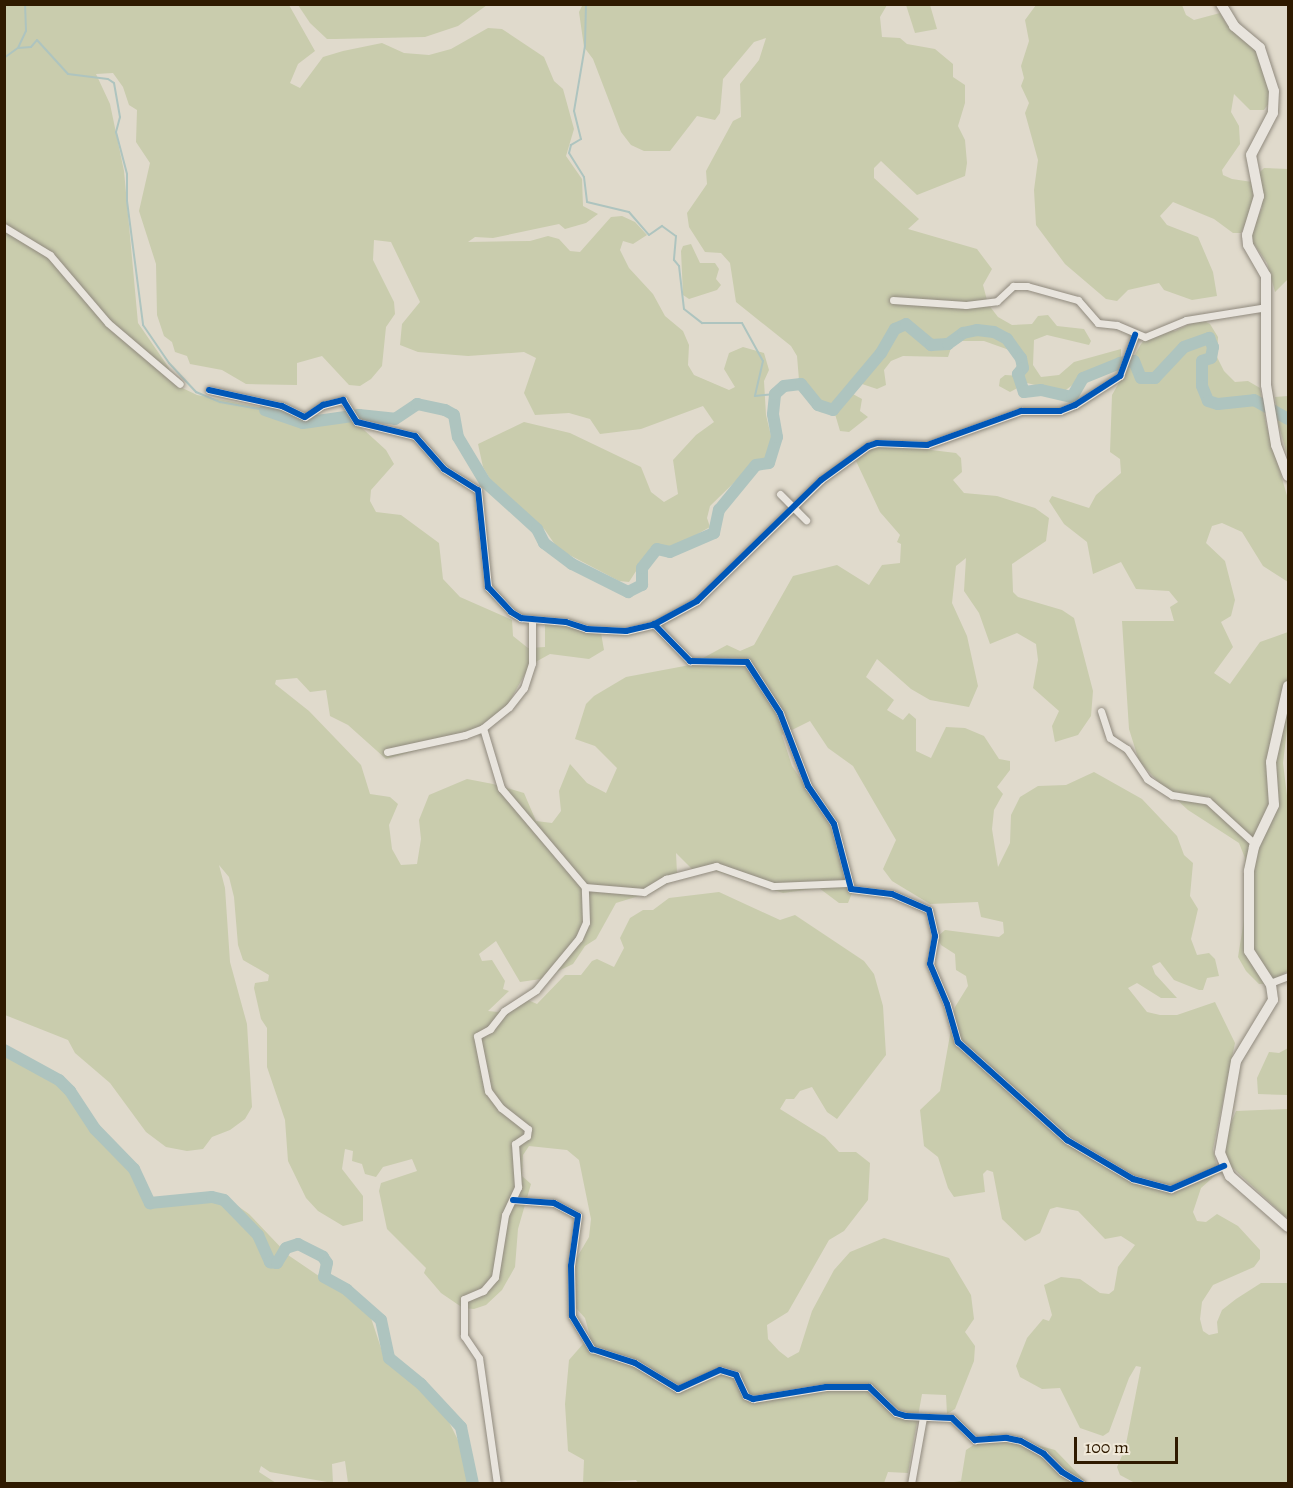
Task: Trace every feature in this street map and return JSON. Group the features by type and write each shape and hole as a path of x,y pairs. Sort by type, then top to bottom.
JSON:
{"street":[{"path":"1221,4 1234,26 1260,48 1274,91 1273,113 1252,151 1259,196 1247,235 1248,245 1266,276 1266,385 1272,423 1288,476"},
{"path":"4,227 50,255 108,323 180,384"},
{"path":"893,300 966,304 997,301 1013,286 1027,286 1078,300 1090,318 1117,324 1135,335 1145,337 1186,320 1267,307"},
{"path":"209,390 282,406 305,417 322,405 342,400 352,410 357,422 416,436 444,469 478,490 488,587 515,616 608,631 654,624 697,601 821,480 872,444 927,445 1021,411 1067,409 1114,381 1125,367 1135,335"},
{"path":"780,494 795,506 806,520"},
{"path":"387,752 483,728 509,707 524,688 532,663 532,619"},
{"path":"654,624 690,661 747,662 780,713 808,786 834,824 849,883 854,891 892,894 929,910 935,936 930,964 947,1004 958,1042 1067,1140 1133,1179 1163,1188 1176,1188 1224,1166"},
{"path":"1288,686 1271,762 1274,805 1255,844 1249,871 1249,946 1253,961 1270,983 1272,1004 1236,1061 1220,1148 1224,1166 1288,1227"},
{"path":"1101,711 1107,734 1131,753 1147,779 1172,795 1208,801 1255,844"},
{"path":"483,728 501,788 585,887 586,922 579,938 536,990 504,1011 490,1029 477,1036 488,1091 501,1108 528,1129 527,1136 514,1144 518,1187 505,1215 495,1277 483,1291 464,1299 464,1336 479,1359 497,1484"},
{"path":"585,887 644,892 666,879 716,866 773,886 849,883"},
{"path":"1270,983 1288,976"},
{"path":"513,1200 555,1203 578,1216 571,1266 572,1316 592,1349 634,1363 678,1389 720,1370 736,1375 746,1396 753,1398 858,1385 875,1391 896,1413 923,1417 945,1416 958,1421 975,1440 1007,1438 1021,1441 1044,1454 1062,1472 1082,1484"},
{"path":"911,1484 923,1417"}],"green space":[{"path":"583,4 887,5 880,17 882,37 900,38 907,44 935,49 953,64 953,77 965,85 965,103 958,126 965,140 967,163 965,176 917,195 881,161 874,168 874,178 919,219 908,229 977,249 992,269 983,285 988,304 998,317 1012,325 1032,324 1038,316 1048,315 1057,326 1084,329 1091,341 1089,345 1047,335 1034,340 1033,365 1041,377 1059,375 1074,362 1121,349 1121,367 1078,381 1063,392 1027,383 1010,392 999,386 1000,379 1005,375 1021,376 1025,371 1012,351 984,341 962,341 951,348 948,357 903,356 891,361 884,370 886,385 877,389 862,384 853,386 851,393 862,399 860,411 868,417 849,432 840,431 835,414 820,412 800,392 797,356 791,346 736,302 730,263 721,253 705,252 689,227 687,213 707,184 706,171 733,121 741,117 740,84 759,60 766,38 754,42 723,79 720,113 715,120 697,116 670,151 644,151 631,145 621,132 593,59 584,47 579,12"},
{"path":"5,5 289,5 315,51 298,64 290,83 300,88 323,57 343,51 382,43 404,53 429,55 451,49 488,28 502,29 544,57 554,81 563,89 574,129 566,156 582,179 583,206 598,214 586,223 565,229 559,224 493,238 475,237 468,242 530,241 548,236 559,239 570,251 580,252 611,217 622,216 635,222 647,235 633,244 623,241 620,250 629,268 653,294 665,316 683,331 689,345 688,365 694,375 729,390 735,387 724,369 729,353 743,347 764,353 769,370 764,381 766,415 772,440 768,456 748,469 710,506 707,518 710,527 676,546 649,551 629,582 619,581 558,549 545,530 493,484 483,467 478,444 524,422 570,433 641,467 651,492 664,502 678,494 673,460 696,435 714,422 703,406 641,429 600,434 590,419 569,413 535,415 524,393 536,358 524,352 468,356 418,352 400,345 402,324 420,302 391,242 374,240 373,260 394,302 395,314 386,327 382,366 371,379 360,386 349,385 322,356 297,363 297,385 246,384 222,370 190,364 187,356 175,352 172,342 164,336 157,315 156,264 139,211 150,163 136,142 137,110 129,105 123,87 113,73 96,74 110,104 124,171 138,323 169,368 174,384 197,395 265,408 297,424 352,419 386,450 394,464 371,490 370,501 376,512 401,515 439,543 443,579 460,597 512,620 513,636 528,648 545,647 545,622 601,633 604,650 589,659 550,654 530,665 507,706 476,729 440,744 386,759 348,725 330,716 326,690 310,692 297,678 276,680 275,684 309,711 361,765 370,794 390,797 398,804 389,825 392,849 401,865 417,864 421,839 419,820 429,795 467,779 493,784 524,793 536,821 552,823 561,811 559,791 570,764 587,783 606,793 617,768 595,746 575,739 586,704 594,696 626,677 690,665 727,645 740,651 754,645 793,576 837,565 869,585 882,565 900,563 901,544 897,542 900,535 880,512 856,461 870,448 898,446 956,453 961,458 962,472 953,480 964,493 997,496 1035,508 1049,518 1046,541 1012,564 1013,592 1018,597 1062,610 1074,618 1093,691 1091,716 1078,735 1055,742 1052,726 1059,711 1033,688 1038,660 1036,644 1017,633 990,644 979,613 964,591 966,558 956,566 952,603 967,636 978,686 969,707 930,700 911,689 877,659 866,677 894,700 887,710 903,720 909,713 916,719 916,751 931,758 946,727 965,728 984,736 999,759 1010,761 1010,770 997,787 1003,794 994,810 992,829 998,867 1010,843 1011,815 1020,797 1038,786 1066,785 1094,772 1142,799 1177,836 1184,855 1193,863 1190,896 1198,909 1191,939 1197,955 1209,953 1215,959 1219,976 1207,978 1203,990 1199,990 1174,980 1160,962 1152,966 1155,974 1177,998 1161,998 1137,983 1128,988 1147,1012 1160,1015 1177,1015 1215,1002 1235,1043 1213,1149 1218,1173 1201,1188 1193,1212 1197,1221 1206,1222 1217,1214 1238,1226 1260,1250 1260,1259 1254,1267 1213,1285 1202,1302 1200,1319 1203,1331 1209,1335 1218,1333 1217,1322 1222,1310 1236,1299 1261,1283 1288,1283 1288,1483 1135,1483 1120,1475 1117,1467 1125,1449 1141,1367 1136,1366 1129,1378 1109,1432 1103,1436 1080,1428 1060,1388 1042,1389 1020,1377 1016,1366 1027,1338 1043,1319 1049,1321 1052,1315 1044,1285 1061,1277 1080,1279 1100,1293 1109,1294 1114,1290 1118,1267 1135,1245 1121,1236 1105,1239 1078,1211 1057,1207 1050,1209 1040,1233 1025,1241 1002,1219 993,1172 987,1170 983,1174 985,1192 954,1197 948,1188 938,1157 924,1146 920,1110 940,1091 955,1007 968,986 966,976 956,970 955,954 941,945 937,937 945,930 999,937 1004,933 1003,922 981,917 978,902 930,904 892,881 883,869 896,840 853,766 828,748 810,721 782,735 792,766 829,821 852,893 848,903 839,903 819,888 783,893 716,871 694,871 676,853 677,873 672,880 655,891 616,903 596,939 585,946 573,964 541,979 520,982 496,941 479,954 482,961 492,960 505,981 503,989 509,991 488,1011 498,1012 521,997 537,1004 565,975 581,975 592,961 597,959 614,967 624,948 620,938 630,918 643,910 653,910 669,898 719,892 780,920 795,915 864,961 874,974 883,1006 886,1055 837,1119 827,1112 812,1087 800,1091 794,1099 786,1099 780,1109 825,1137 839,1152 856,1152 870,1163 868,1200 844,1231 829,1240 788,1312 767,1325 768,1339 779,1351 788,1358 799,1352 812,1311 834,1270 850,1252 884,1238 949,1258 971,1295 974,1319 965,1332 975,1346 974,1361 955,1409 947,1414 946,1395 922,1394 908,1473 888,1472 884,1483 639,1484 636,1480 583,1483 584,1460 568,1451 565,1404 569,1360 590,1336 585,1318 576,1308 574,1288 576,1259 589,1237 591,1219 579,1160 567,1150 529,1146 523,1155 522,1176 531,1184 518,1229 515,1267 502,1290 486,1305 474,1309 463,1308 441,1293 424,1273 426,1268 387,1229 379,1191 381,1183 417,1171 412,1159 383,1167 376,1177 365,1174 362,1164 352,1161 353,1151 345,1149 342,1169 363,1196 363,1221 343,1226 318,1211 306,1198 288,1161 285,1120 267,1067 267,1028 261,1019 254,988 255,983 268,981 269,975 243,960 238,945 234,897 229,877 219,865 225,888 230,962 247,1024 252,1107 245,1119 230,1130 212,1137 203,1149 187,1151 166,1147 146,1132 110,1083 75,1053 68,1040 5,1015"},
{"path":"298,5 487,5 458,26 425,37 327,39 310,23"},
{"path":"906,5 930,5 937,29 915,33"},
{"path":"1036,5 1182,5 1186,15 1194,20 1220,13 1227,25 1254,46 1271,90 1269,103 1264,110 1250,110 1234,94 1231,112 1239,126 1240,144 1222,170 1223,175 1232,179 1252,182 1257,198 1241,233 1233,233 1214,219 1173,202 1160,216 1167,225 1198,237 1213,272 1217,296 1192,300 1164,290 1159,283 1128,290 1117,301 1106,299 1065,264 1036,225 1034,190 1038,160 1025,113 1029,103 1021,86 1024,78 1021,66 1029,41 1025,20"},
{"path":"1264,168 1288,169 1288,279 1275,292 1267,263 1252,241 1251,231 1262,208 1260,172"},
{"path":"691,244 700,263 715,263 719,269 716,279 721,285 717,290 689,299 683,295 681,251 683,246"},
{"path":"1200,319 1210,324 1218,337 1217,357 1224,371 1235,382 1248,381 1260,388 1266,424 1288,499 1288,582 1263,566 1242,532 1222,523 1212,526 1206,543 1225,561 1235,600 1231,616 1221,622 1233,647 1214,673 1230,684 1260,642 1288,632 1288,721 1283,763 1288,804 1288,971 1265,984 1259,984 1246,971 1238,957 1244,920 1245,858 1239,843 1188,810 1162,786 1139,761 1129,729 1122,621 1174,621 1170,607 1178,602 1169,591 1136,589 1121,562 1093,574 1087,542 1064,524 1049,501 1052,496 1089,508 1096,495 1121,473 1120,459 1110,452 1112,395 1141,344 1153,330 1164,327 1175,331"},
{"path":"1288,396 1288,458 1278,423 1275,397"},
{"path":"1288,1048 1288,1095 1258,1094 1257,1078 1269,1052 1279,1053"},
{"path":"5,1053 58,1082 130,1169 143,1193 165,1203 228,1199 249,1214 288,1255 357,1302 371,1318 383,1354 447,1418 460,1444 470,1483 348,1483 345,1461 332,1464 333,1483 270,1472 261,1466 259,1472 276,1483 5,1483"},
{"path":"1288,1109 1288,1219 1223,1159 1227,1132 1236,1111"},
{"path":"992,1433 1055,1450 1087,1483 940,1484 961,1481 966,1450"}],"waterway":[{"path":"18,48 26,31 25,4"},
{"path":"586,4 585,46 574,111 581,139 571,145 569,153 584,177 587,202 629,212 649,235 662,226 676,236 674,260 679,266 684,309 702,323 742,323 763,361 755,396 775,394"},
{"path":"4,58 18,48 31,47 37,40 68,74 108,79 114,83 120,117 116,132 127,174 127,201 143,325 169,363 196,392 220,402 265,410"},
{"path":"265,410 303,423 359,415 395,419 417,404 445,410 454,415 458,437 485,482 537,529 544,543 572,564 628,592 642,585 642,568 657,549 670,552 714,533 719,510 756,465 769,463 777,437 773,414 775,394 784,386 801,384 818,405 833,410 881,353 895,329 906,324 931,345 948,344 963,333 977,330 994,332 1007,339 1021,358 1023,368 1018,374 1024,392 1041,390 1072,397 1083,378 1120,363 1134,361 1141,378 1155,378 1184,347 1209,338 1213,347 1211,358 1202,361 1202,386 1208,401 1218,404 1254,400 1288,419"},
{"path":"4,1050 59,1080 70,1091 95,1129 134,1169 150,1203 212,1197 224,1200 258,1235 270,1262 277,1263 286,1248 298,1244 323,1257 327,1263 324,1277 347,1290 381,1320 389,1358 421,1384 461,1427 473,1484"}],"cycle path":[{"path":"209,390 282,406 305,417 323,405 343,400 357,422 415,436 444,469 478,490 488,587 511,612 521,618 566,622 587,629 626,631 653,625 697,601 821,480 868,446 877,443 927,445 1021,411 1060,411 1075,405 1120,376 1135,335"},
{"path":"654,624 690,661 747,662 780,713 808,786 834,824 851,889 892,894 929,910 935,936 930,964 947,1004 958,1042 1067,1140 1133,1179 1171,1189 1224,1166"},
{"path":"513,1200 554,1203 578,1216 571,1266 572,1316 592,1349 635,1363 678,1389 720,1370 736,1375 746,1396 753,1399 826,1387 869,1387 896,1413 906,1416 952,1418 975,1440 1007,1438 1021,1441 1044,1454 1062,1472 1082,1484"}]}
